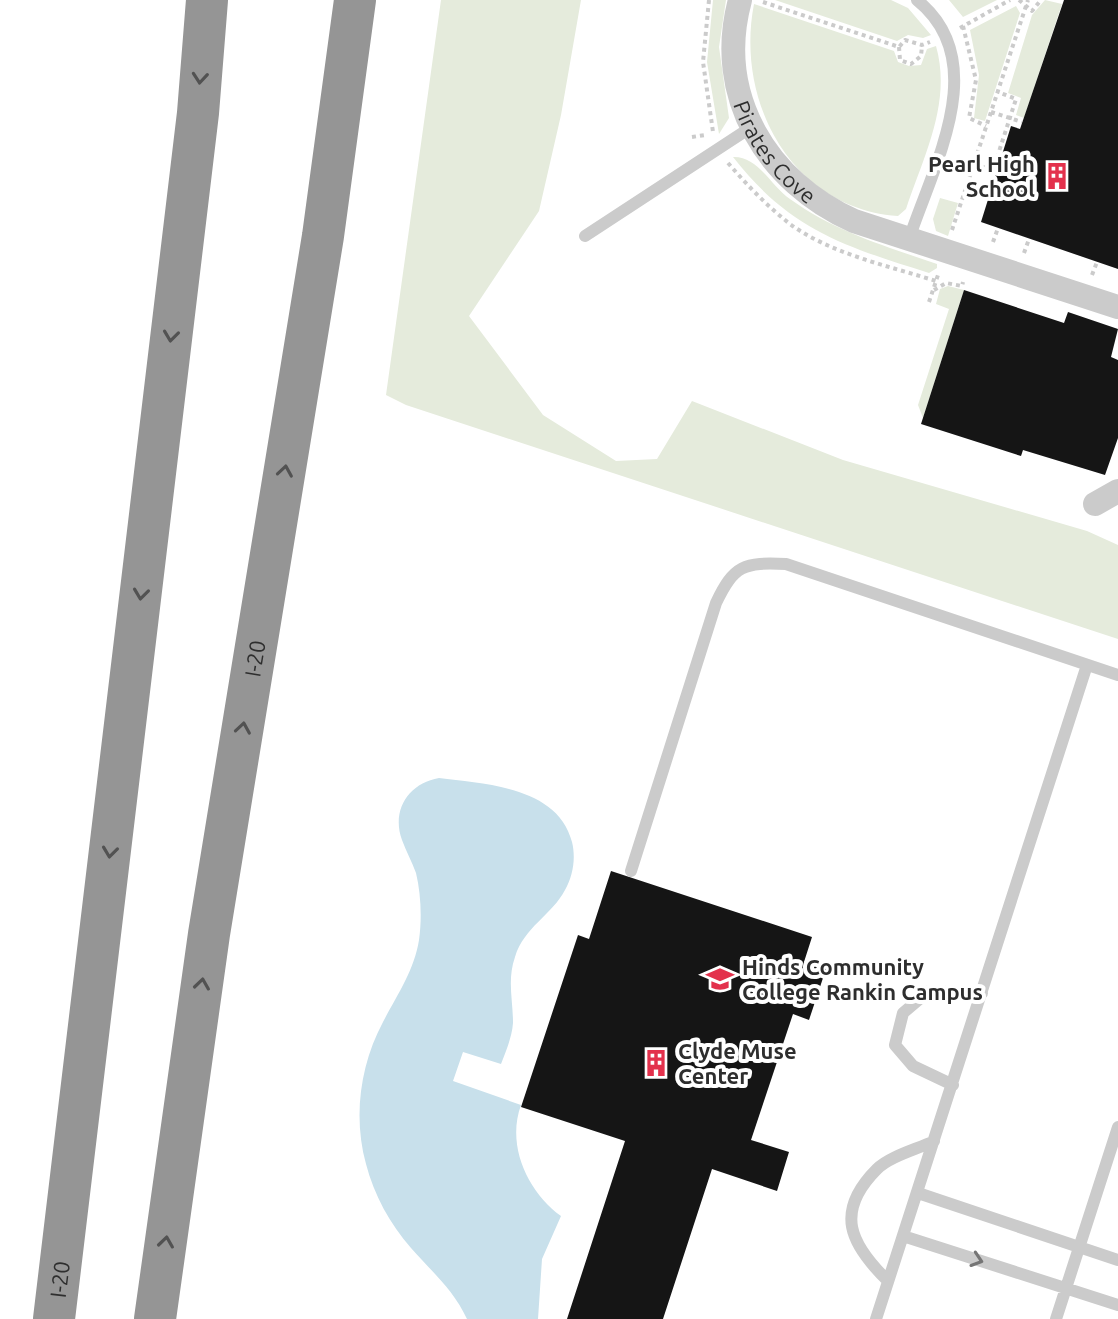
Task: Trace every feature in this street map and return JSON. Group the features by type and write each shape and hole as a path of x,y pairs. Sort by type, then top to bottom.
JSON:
{"highway":[{"name":"I-20","path":"54,1319 196,128 207,0"},
{"name":"I-20","path":"155,1319 209,934 323,236 355,0"}],"street":[{"name":"Pirates Cove","path":"740,0 733,50 738,89 750,128 782,173 816,201 854,221 1118,307"},
{"path":"1095,504 1118,491"}],"lane":[{"path":"909,239 955,97 955,65 946,35 917,0"},
{"path":"585,236 750,128"},
{"path":"631,871 716,603 729,576 740,568 760,563 786,564 1118,675"},
{"path":"876,1319 1087,665"},
{"path":"953,1085 913,1066 895,1045 903,1013 929,991 982,993"},
{"path":"1056,1319 1118,1127"},
{"path":"888,1281 867,1260 850,1230 856,1200 879,1167 934,1141"},
{"path":"918,1193 1118,1260"},
{"path":"903,1236 1118,1305"}],"path":[{"path":"692,137 713,133 703,62 703,32 709,0"},
{"path":"756,0 899,47 912,39 922,45"},
{"path":"922,45 1010,0"},
{"path":"1019,0 1032,11 1041,0"},
{"path":"929,302 1028,0"},
{"path":"899,47 900,60 911,64 921,56 922,45"},
{"path":"974,164 993,170 1016,99 998,92"},
{"path":"991,112 1022,122"},
{"path":"992,244 998,228"},
{"path":"1023,255 1029,239"},
{"path":"1092,277 1097,262"},
{"path":"932,292 946,283 962,286 966,276"}],"green space":[{"path":"441,0 581,0 561,115 539,211 469,316 543,415 616,461 657,459 692,401 843,460 1087,531 1118,545 1118,639 406,405 386,395"},
{"path":"713,0 726,0 719,47 729,118 719,134 707,62"},
{"path":"775,0 891,0 908,8 931,35 923,38 908,35 897,41"},
{"path":"949,0 997,0 963,17"},
{"path":"1045,0 1062,4 1024,118 1016,115 1021,98 1008,93 1032,15"},
{"path":"754,4 894,51 898,62 909,66 921,65 927,49 936,46 941,88 934,128 906,209 898,216 860,209 828,193 800,171 779,143 763,112 753,77 750,41"},
{"path":"1016,6 1020,13 985,121 974,118 979,75 970,30"},
{"path":"733,157 750,161 790,199 825,221 937,264 937,268 929,273 871,254 820,232 776,202"},
{"path":"940,198 958,203 948,236 936,231 933,219"},
{"path":"948,286 964,290 923,418 918,405 949,309 936,304 940,289"}],"water":[{"path":"439,778 498,786 536,799 552,810 564,824 572,842 573,867 565,890 525,937 515,957 511,982 512,1028 501,1064 463,1052 453,1081 521,1105 516,1136 523,1167 539,1194 561,1216 542,1259 538,1319 467,1319 449,1290 396,1229 373,1187 362,1146 360,1110 364,1073 375,1039 409,972 420,932 419,889 416,873 402,840 399,818 411,792"}],"building":[{"name":"Pearl High School","path":"1064,0 1118,0 1118,269 981,222 1011,126 1020,129"},
{"path":"964,290 1064,323 1068,312 1118,329 1111,357 1118,360 1118,438 1105,475 1023,450 1021,456 921,424"},
{"name":"Clyde Muse Center","path":"611,871 812,937 804,962 826,969 809,1020 793,1014 751,1140 789,1152 777,1191 712,1169 663,1319 567,1319 625,1141 521,1107 578,935 589,939"}],"place":[{"name":"Pearl High School","path":"1057,176"},
{"name":"Hinds Community College Rankin Campus","path":"720,979"},
{"name":"Clyde Muse Center","path":"656,1063"}]}
